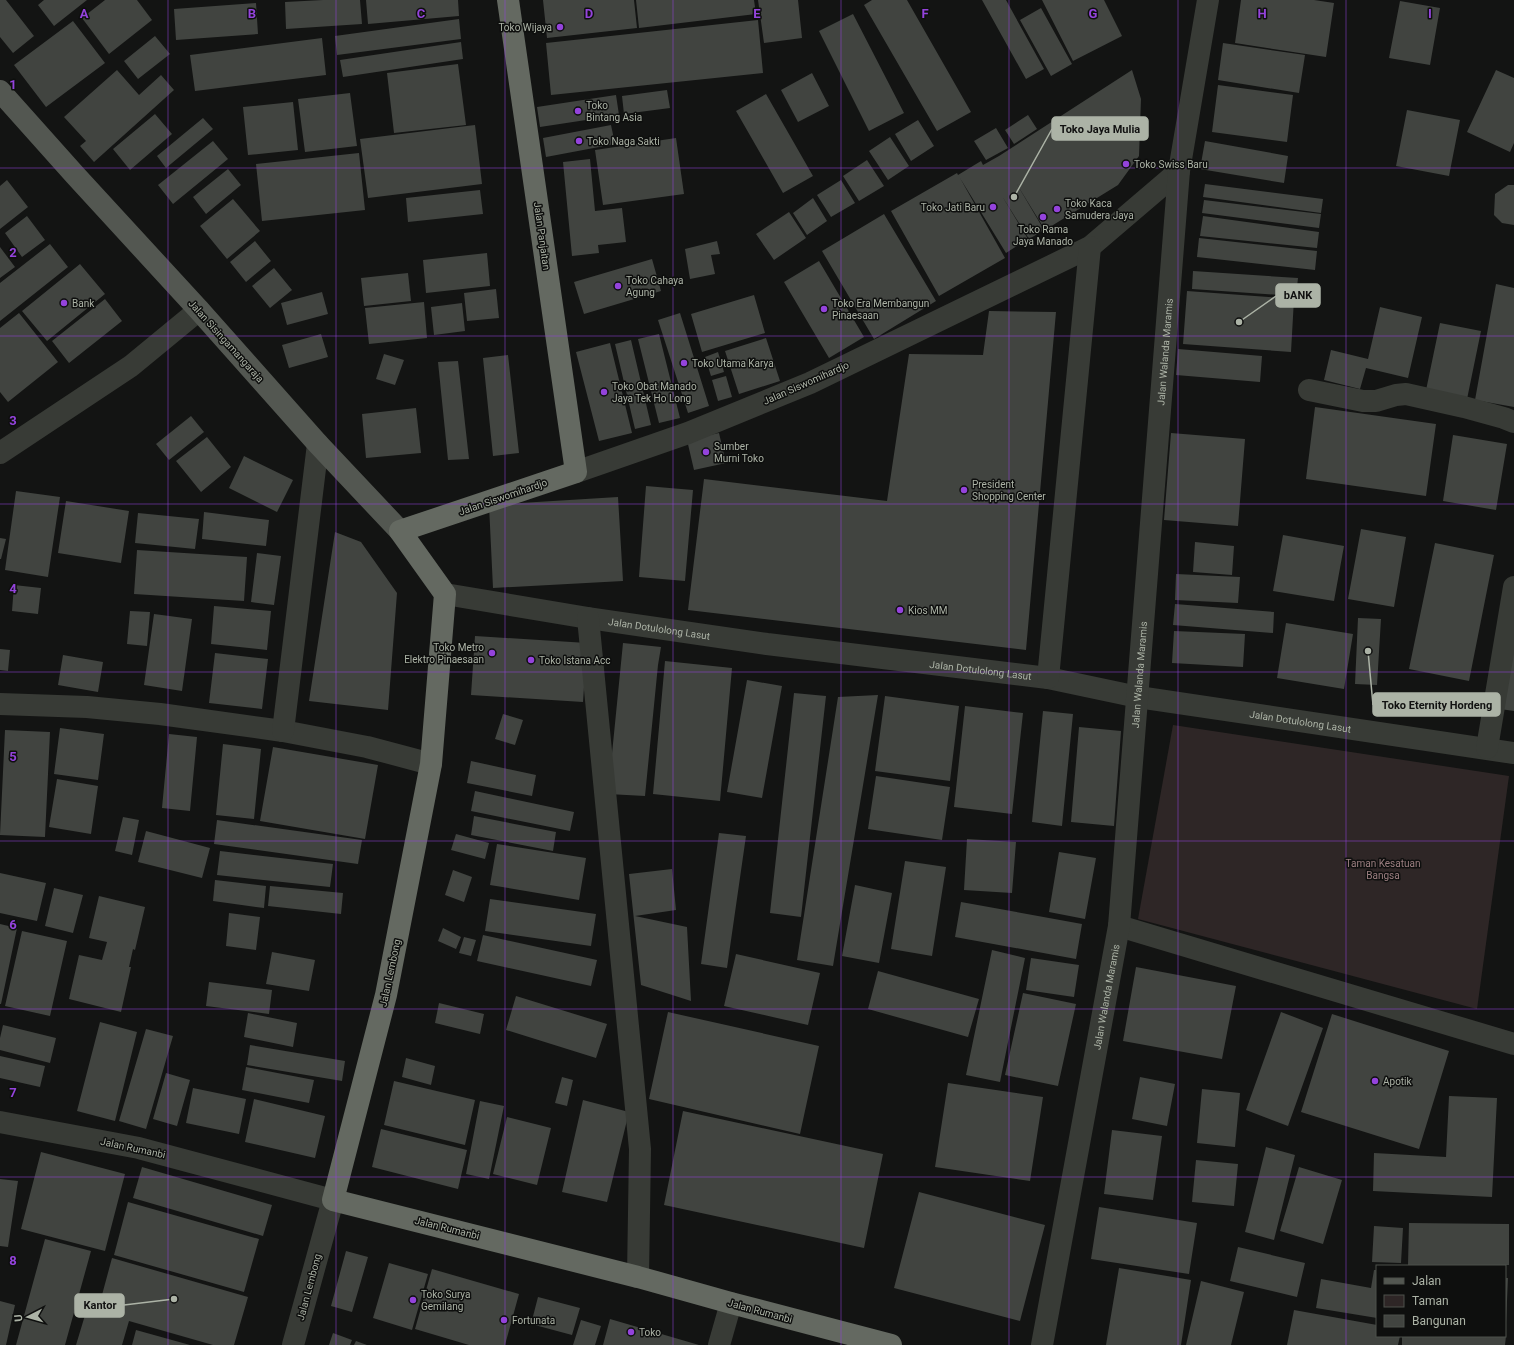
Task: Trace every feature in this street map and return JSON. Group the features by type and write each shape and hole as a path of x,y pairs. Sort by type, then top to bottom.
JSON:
{"highway":[{"name":"Jalan Panjaitan","path":"508,0 576,472"},
{"name":"Jalan Siswomihardjo","path":"400,531 576,472"},
{"name":"Jalan Sisingamangaraja","path":"400,531 446,594"},
{"name":"Jalan Lembong","path":"333,1200 386,995 431,764 446,594"},
{"name":"Jalan Rumanbi","path":"333,1200 638,1277 891,1345"}],"main road":[{"name":"Jalan Sisingamangaraja","path":"0,91 74,175 199,310 318,444 400,531"}],"street":[{"name":"Jalan Walanda Maramis","path":"1042,1345 1119,926 1179,171 1208,0"},
{"name":"Jalan Siswomihardjo","path":"576,472 688,433 810,384 1090,246 1179,171"},
{"path":"1048,678 1090,246"},
{"path":"0,453 131,366 199,310"},
{"path":"1309,390 1363,402 1376,401 1396,395 1406,394 1464,407 1514,422"},
{"path":"283,731 318,444"},
{"path":"1487,748 1514,587"},
{"name":"Jalan Dotulolong Lasut","path":"446,594 588,618 768,644 1048,678 1138,696 1514,753"},
{"path":"588,618 640,1149 638,1277"},
{"path":"0,704 87,707 160,714 283,731 367,747 431,764"},
{"path":"1119,926 1514,1044"},
{"name":"Jalan Rumanbi","path":"0,1122 140,1148 333,1200"},
{"name":"Jalan Lembong","path":"293,1345 333,1200"},
{"path":"719,1345 731,1303"}],"green space":[{"name":"Taman Kesatuan Bangsa","path":"1173,725 1509,776 1477,1009 1138,919"}],"building":[{"path":"0,0 6,0 34,36 13,53 0,37"},
{"path":"44,0 87,0 54,26 38,5"},
{"path":"105,0 137,0 152,20 109,54 82,18"},
{"path":"360,0 362,24 286,29 285,2"},
{"path":"366,0 458,0 459,16 368,24"},
{"path":"543,0 634,0 637,28 547,38"},
{"path":"636,0 754,0 756,14 639,28"},
{"path":"758,0 798,0 802,38 764,43"},
{"path":"872,0 907,0 971,112 937,131 864,5"},
{"path":"982,0 1006,0 1044,69 1026,79"},
{"path":"1042,0 1104,0 1122,36 1073,61"},
{"path":"1241,0 1314,0 1334,3 1326,57 1235,43"},
{"path":"1400,1 1440,8 1430,65 1389,58"},
{"path":"256,3 258,34 176,40 174,9"},
{"path":"1041,8 1072,64 1051,76 1020,20"},
{"path":"853,14 904,113 869,131 819,31"},
{"path":"459,19 461,39 337,55 335,36"},
{"path":"758,20 763,73 551,95 546,43"},
{"path":"73,21 105,63 46,107 14,65"},
{"path":"155,36 170,54 138,79 124,61"},
{"path":"322,38 326,75 195,91 190,55"},
{"path":"461,42 463,59 343,77 340,60"},
{"path":"1223,43 1305,55 1299,93 1218,80"},
{"path":"458,64 466,125 394,133 387,73"},
{"path":"117,70 139,95 161,75 174,90 94,162 80,146 86,141 64,117"},
{"path":"1132,70 1141,99 1139,156 1118,185 1045,230 1015,181 1044,230 1029,239 1002,196 1028,239 1006,253 960,178 1005,258 939,296 891,211 957,173 958,175 981,161 983,165 999,156"},
{"path":"1496,70 1514,78 1514,143 1510,152 1467,132"},
{"path":"812,73 829,106 798,122 781,90"},
{"path":"1218,85 1293,95 1287,142 1212,132"},
{"path":"667,90 670,108 624,114 622,96"},
{"path":"350,93 357,146 305,152 298,99"},
{"path":"766,94 813,176 783,193 736,111"},
{"name":"Toko Bintang Asia","path":"616,95 619,115 540,127 537,107"},
{"path":"293,102 298,150 248,155 243,107"},
{"path":"1407,110 1460,120 1449,176 1396,166"},
{"path":"155,114 172,134 130,170 113,149"},
{"path":"1028,115 1037,129 1014,144 1005,130"},
{"path":"203,118 213,129 166,168 157,156"},
{"path":"918,120 934,146 911,161 895,134"},
{"path":"475,125 482,184 368,198 360,139"},
{"name":"Toko Naga Sakti","path":"611,125 615,144 546,157 543,138"},
{"path":"996,128 1008,148 986,160 974,141"},
{"path":"890,137 909,166 888,180 869,151"},
{"path":"676,138 684,194 603,205 595,150"},
{"path":"213,141 228,159 173,204 158,185"},
{"path":"1205,141 1288,156 1284,183 1200,169"},
{"path":"359,153 365,210 262,221 256,164"},
{"path":"590,159 595,211 622,208 626,242 598,245 599,253 572,256 563,162"},
{"path":"867,160 884,186 859,201 843,176"},
{"path":"228,169 241,185 206,214 193,197"},
{"path":"7,180 28,207 0,229 0,186"},
{"path":"841,180 855,203 831,217 817,195"},
{"path":"1205,184 1323,199 1321,213 1203,197"},
{"path":"1508,185 1514,185 1514,225 1502,223 1494,215 1495,194"},
{"path":"480,190 483,214 408,222 406,198"},
{"path":"813,198 827,221 807,235 793,213"},
{"path":"233,199 260,231 227,259 200,226"},
{"path":"1204,200 1321,214 1319,228 1202,213"},
{"path":"789,212 806,238 774,260 756,234"},
{"path":"884,214 936,301 874,339 822,251"},
{"path":"27,216 45,240 22,257 5,233"},
{"path":"1203,216 1319,232 1317,248 1200,236"},
{"path":"1199,238 1317,251 1315,270 1197,257"},
{"path":"255,241 271,261 246,282 230,262"},
{"path":"717,241 720,254 711,255 715,274 690,279 685,249"},
{"path":"50,244 68,267 0,321 0,283"},
{"path":"0,247 15,267 0,278"},
{"path":"487,253 490,286 426,293 423,260"},
{"name":"Toko Cahaya Agung","path":"652,259 661,291 584,314 574,282"},
{"name":"Toko Era Membangun Pinaesaan","path":"819,261 864,337 829,358 784,282"},
{"name":"Bank","path":"80,264 105,294 47,341 22,311"},
{"path":"274,268 292,290 270,308 252,286"},
{"path":"1193,271 1298,278 1296,296 1192,289"},
{"path":"408,273 411,301 364,306 361,278"},
{"path":"1496,284 1514,288 1514,407 1475,400"},
{"path":"496,289 499,318 467,321 464,293"},
{"path":"1187,291 1294,299 1291,352 1183,344"},
{"path":"322,292 328,314 287,325 281,303"},
{"path":"754,295 765,333 702,352 691,314"},
{"path":"105,299 122,321 69,363 52,341"},
{"path":"424,302 427,338 369,344 365,308"},
{"path":"462,303 465,331 434,335 431,307"},
{"path":"1380,307 1422,317 1408,378 1366,368 1360,389 1324,380 1331,350 1368,359"},
{"name":"President Shopping Center","path":"989,311 1056,312 1026,650 688,610 704,479 887,501 909,354 983,355"},
{"path":"19,313 58,362 8,402 0,392 0,328"},
{"name":"Toko Utama Karya","path":"680,313 709,406 688,413 658,320"},
{"path":"1440,323 1481,331 1466,404 1425,395"},
{"path":"321,334 328,357 289,368 282,345"},
{"path":"659,334 680,418 659,423 638,339"},
{"path":"766,338 780,381 739,394 725,351"},
{"path":"631,340 651,425 635,429 615,344"},
{"name":"Toko Obat Manado Jaya Tek Ho Long","path":"610,343 632,433 599,441 576,352"},
{"path":"1178,349 1262,356 1260,382 1176,375"},
{"path":"718,352 724,372 711,376 705,357"},
{"path":"384,354 404,360 395,385 376,379"},
{"path":"508,355 519,453 493,456 483,358"},
{"path":"458,361 469,459 448,460 438,362"},
{"path":"726,376 732,397 718,401 712,380"},
{"path":"1315,407 1436,424 1426,496 1306,479"},
{"path":"416,408 421,453 366,458 362,414"},
{"path":"191,416 204,432 169,460 156,444"},
{"name":"Sumber Murni Toko","path":"719,433 726,463 694,470 687,440"},
{"path":"1171,433 1245,439 1238,526 1164,520"},
{"path":"1453,435 1507,444 1496,510 1443,501"},
{"path":"207,437 231,467 201,492 176,461"},
{"path":"244,456 293,480 277,512 229,488"},
{"path":"646,486 693,490 685,581 639,577"},
{"path":"16,491 60,497 48,577 5,570"},
{"path":"618,497 623,581 493,588 489,505"},
{"path":"66,501 129,511 121,563 58,553"},
{"path":"204,512 269,520 266,546 202,539"},
{"path":"138,513 199,519 195,549 135,543"},
{"path":"1361,529 1406,537 1394,607 1348,599"},
{"path":"335,532 361,542 397,593 388,710 309,701"},
{"path":"1283,535 1344,546 1334,601 1273,591"},
{"path":"0,538 6,539 1,559 0,559"},
{"path":"1195,542 1234,546 1232,575 1193,572"},
{"path":"1435,543 1494,555 1469,681 1409,669"},
{"path":"137,550 247,557 244,601 134,594"},
{"path":"257,553 281,556 274,605 251,602"},
{"path":"1176,574 1240,577 1238,603 1175,600"},
{"path":"14,585 41,588 38,614 12,611"},
{"path":"1175,604 1274,612 1273,633 1173,625"},
{"path":"214,606 271,611 267,650 211,644"},
{"path":"130,611 150,612 147,646 127,644"},
{"path":"154,614 192,619 182,691 144,685"},
{"path":"1358,618 1381,619 1377,685 1355,684"},
{"path":"1286,623 1353,634 1344,689 1277,678"},
{"path":"1514,625 1514,711 1500,709"},
{"path":"1174,631 1245,634 1243,667 1172,663"},
{"path":"475,636 587,643 583,702 471,695"},
{"path":"623,643 661,647 645,796 608,794"},
{"path":"0,649 10,650 8,671 0,670"},
{"path":"215,653 268,659 262,709 209,703"},
{"path":"63,655 103,662 98,692 58,685"},
{"path":"665,661 732,668 720,801 653,794"},
{"path":"747,680 782,686 762,798 727,792"},
{"path":"794,693 826,696 801,917 770,913"},
{"path":"878,695 833,966 797,960 838,697"},
{"path":"885,696 959,706 950,781 875,771"},
{"path":"965,706 1023,713 1012,814 954,807"},
{"path":"1043,711 1073,714 1062,826 1032,822"},
{"path":"503,714 523,720 515,745 495,739"},
{"path":"1079,727 1121,731 1114,826 1071,822"},
{"path":"60,728 104,734 98,780 54,774"},
{"path":"5,730 50,732 45,837 0,835"},
{"path":"169,734 197,737 190,811 162,808"},
{"path":"223,744 261,749 254,819 216,815"},
{"path":"273,747 378,765 365,839 260,821"},
{"path":"471,761 536,775 532,796 467,783"},
{"path":"876,776 950,787 942,840 868,829"},
{"path":"57,779 98,786 91,834 49,827"},
{"path":"475,791 574,812 570,831 471,811"},
{"path":"474,816 556,832 553,851 471,835"},
{"path":"123,817 139,820 132,855 115,851"},
{"path":"217,820 362,840 358,864 214,844"},
{"path":"146,831 210,848 202,878 138,862"},
{"path":"719,833 746,836 727,968 701,964"},
{"path":"456,834 489,843 485,859 451,850"},
{"path":"967,839 1016,842 1012,893 964,890"},
{"path":"497,844 586,858 579,900 490,885"},
{"path":"220,851 333,864 330,887 217,875"},
{"path":"1059,852 1096,858 1085,919 1049,912"},
{"path":"905,861 946,867 932,956 891,949"},
{"path":"672,869 676,910 635,916 687,927 691,1001 641,985 629,874"},
{"path":"453,870 472,877 464,902 445,895"},
{"path":"0,873 46,883 37,921 0,913"},
{"path":"215,880 266,886 264,908 213,901"},
{"path":"855,885 892,893 879,963 842,956"},
{"path":"270,886 343,893 341,914 268,906"},
{"path":"54,888 83,895 73,933 45,926"},
{"path":"99,896 145,907 135,950 133,949 129,967 131,967 121,1012 69,999 79,955 102,960 107,942 89,938"},
{"path":"490,899 596,914 591,946 485,931"},
{"path":"961,902 1082,924 1076,959 955,937"},
{"path":"229,913 260,917 256,950 226,946"},
{"path":"0,924 17,928 1,1004 0,1004"},
{"path":"443,928 461,937 456,949 438,941"},
{"path":"22,931 67,941 50,1016 5,1006"},
{"path":"483,935 597,960 591,986 477,961"},
{"path":"464,937 476,940 471,956 459,953"},
{"path":"992,950 1025,958 1000,1082 966,1075"},
{"path":"272,952 315,960 309,991 266,984"},
{"path":"736,954 820,973 808,1025 724,1006"},
{"path":"1031,958 1079,965 1074,997 1026,990"},
{"path":"1136,967 1236,986 1222,1059 1123,1041"},
{"path":"878,971 979,999 968,1037 868,1009"},
{"path":"209,982 272,990 269,1014 206,1006"},
{"path":"1023,993 1076,1004 1058,1086 1005,1075"},
{"path":"516,996 607,1024 596,1058 506,1030"},
{"path":"439,1003 484,1014 480,1034 435,1023"},
{"path":"668,1012 819,1046 800,1134 649,1099"},
{"path":"1281,1012 1323,1028 1288,1126 1246,1110"},
{"path":"248,1013 297,1023 293,1047 244,1037"},
{"name":"Apotik","path":"1332,1014 1449,1051 1419,1149 1301,1112"},
{"path":"100,1022 137,1032 115,1121 77,1111"},
{"path":"3,1025 56,1038 50,1063 0,1050 0,1038"},
{"path":"146,1029 173,1036 146,1129 119,1121"},
{"path":"250,1045 345,1061 342,1081 247,1065"},
{"path":"0,1056 45,1066 40,1087 0,1078"},
{"path":"406,1058 435,1066 431,1085 402,1077"},
{"path":"246,1067 314,1080 309,1103 242,1090"},
{"path":"166,1073 190,1080 177,1126 153,1119"},
{"path":"562,1077 573,1080 567,1106 555,1103"},
{"path":"1140,1077 1175,1084 1167,1126 1132,1119"},
{"path":"394,1081 475,1100 465,1145 384,1125"},
{"path":"948,1083 1043,1097 1030,1181 935,1167"},
{"path":"193,1088 246,1099 239,1134 186,1123"},
{"path":"1202,1089 1240,1093 1235,1147 1197,1143"},
{"path":"1449,1096 1497,1098 1492,1197 1373,1191 1374,1153 1446,1157"},
{"path":"254,1099 325,1116 315,1158 245,1142"},
{"path":"583,1100 629,1112 607,1202 562,1192"},
{"path":"480,1101 504,1106 489,1179 466,1174"},
{"path":"683,1111 883,1154 864,1248 664,1205"},
{"path":"507,1117 551,1128 537,1185 493,1174"},
{"path":"381,1129 467,1150 458,1189 372,1167"},
{"path":"1112,1130 1162,1136 1153,1200 1104,1194"},
{"path":"1266,1147 1295,1155 1274,1240 1245,1232"},
{"path":"41,1152 125,1174 105,1251 21,1229"},
{"path":"1196,1160 1238,1164 1234,1206 1192,1202"},
{"path":"142,1167 272,1205 263,1236 133,1198"},
{"path":"1299,1167 1342,1180 1323,1244 1280,1231"},
{"path":"0,1179 18,1181 8,1247 0,1246"},
{"path":"919,1192 1045,1225 1020,1321 894,1288"},
{"path":"128,1202 259,1239 244,1292 114,1255"},
{"path":"1099,1207 1197,1223 1189,1274 1091,1259"},
{"path":"1409,1223 1509,1224 1509,1265 1408,1265"},
{"path":"1374,1226 1403,1228 1401,1263 1372,1262"},
{"path":"45,1239 91,1251 65,1345 16,1345"},
{"path":"1238,1247 1305,1263 1297,1297 1230,1281"},
{"path":"346,1251 368,1257 352,1312 331,1306"},
{"path":"112,1258 248,1297 234,1345 213,1345 129,1321 122,1345 76,1345 89,1302 99,1306"},
{"path":"389,1263 428,1274 412,1330 373,1318"},
{"path":"1119,1268 1191,1280 1181,1345 1106,1345"},
{"path":"432,1269 519,1294 505,1345 469,1345 415,1329"},
{"path":"1374,1270 1376,1270 1376,1318 1316,1308 1321,1279 1371,1288"},
{"path":"1506,1278 1508,1278 1506,1323"},
{"path":"1201,1281 1244,1292 1231,1345 1186,1345"},
{"path":"538,1297 580,1308 572,1335 531,1324"},
{"path":"0,1301 15,1305 6,1345 0,1345"},
{"path":"1294,1310 1376,1325 1376,1337 1400,1337 1398,1345 1287,1345"},
{"name":"Toko","path":"610,1319 699,1345 603,1345"},
{"path":"581,1320 601,1326 595,1345 573,1345"},
{"path":"136,1330 190,1345 132,1345"},
{"path":"333,1333 352,1340 350,1345 329,1345"},
{"path":"1402,1337 1506,1337 1505,1345 1402,1345"},
{"path":"356,1341 367,1345 354,1345"}],"place":[{"name":"Toko Wijaya","path":"560,27"},
{"name":"Toko Bintang Asia","path":"578,111"},
{"name":"Toko Naga Sakti","path":"579,141"},
{"name":"Toko Swiss Baru","path":"1126,164"},
{"name":"Toko Jaya Mulia","path":"1014,197"},
{"name":"Toko Jati Baru","path":"993,207"},
{"name":"Toko Kaca Samudera Jaya","path":"1057,209"},
{"name":"Toko Rama Jaya Manado","path":"1043,217"},
{"name":"Toko Cahaya Agung","path":"618,286"},
{"name":"Bank","path":"64,303"},
{"name":"Toko Era Membangun Pinaesaan","path":"824,309"},
{"name":"bANK","path":"1239,322"},
{"name":"Toko Utama Karya","path":"684,363"},
{"name":"Toko Obat Manado Jaya Tek Ho Long","path":"604,392"},
{"name":"Sumber Murni Toko","path":"706,452"},
{"name":"President Shopping Center","path":"964,490"},
{"name":"Kios MM","path":"900,610"},
{"name":"Toko Eternity Hordeng","path":"1368,651"},
{"name":"Toko Metro Elektro Pinaesaan","path":"492,653"},
{"name":"Toko Istana Acc","path":"531,660"},
{"name":"Apotik","path":"1375,1081"},
{"name":"Kantor","path":"174,1299"},
{"name":"Toko Surya Gemilang","path":"413,1300"},
{"name":"Fortunata","path":"504,1320"},
{"name":"Toko","path":"631,1332"}]}
